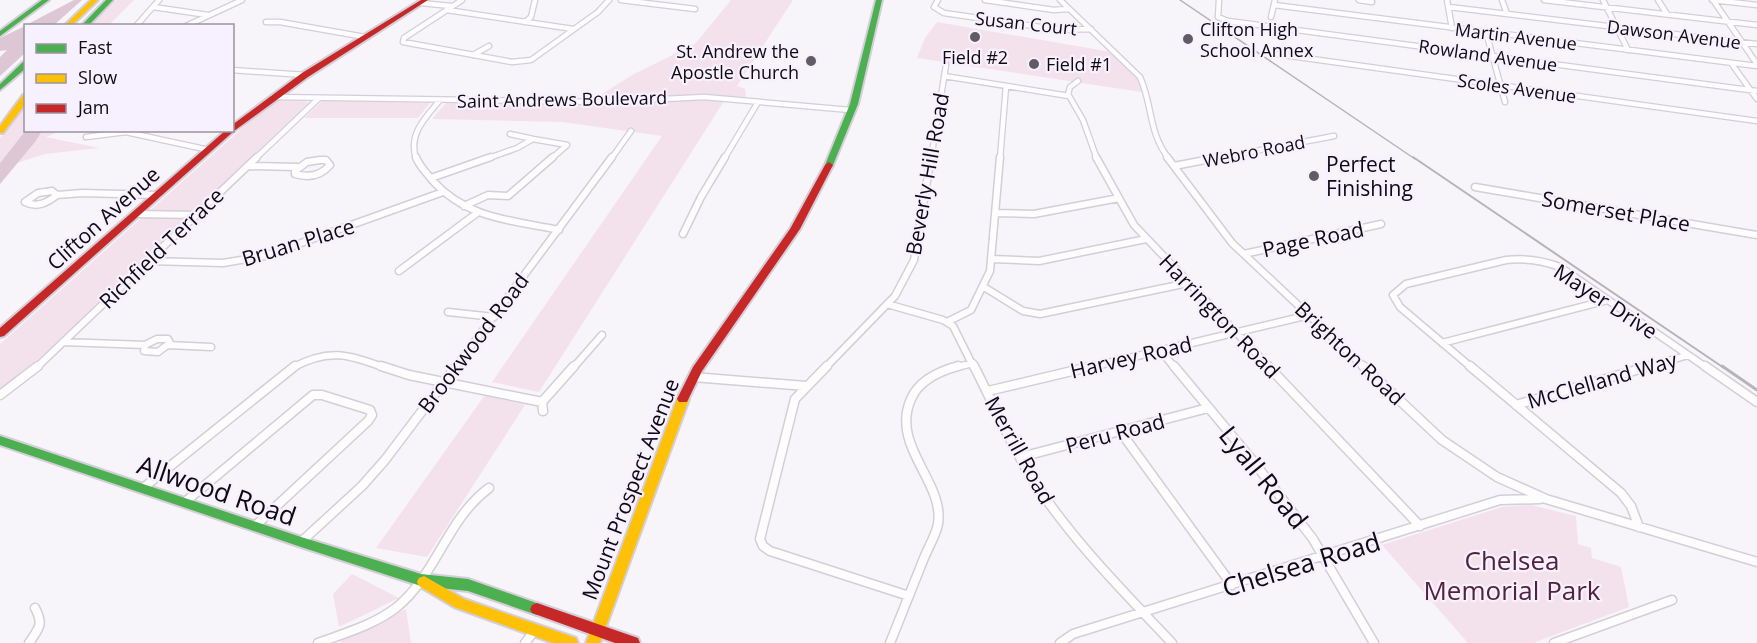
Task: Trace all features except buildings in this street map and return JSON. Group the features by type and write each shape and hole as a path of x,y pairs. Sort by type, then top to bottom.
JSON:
{"main road":[{"path":"0,34 46,0"},
{"path":"69,24 95,0"},
{"path":"86,24 110,0"},
{"name":"Mount Prospect Avenue","path":"593,643 693,377 787,244 837,147 850,110 879,0"},
{"name":"Clifton Avenue","path":"234,128 305,75 423,1"},
{"path":"0,88 24,66"},
{"path":"0,131 24,100"},
{"name":"Clifton Avenue","path":"0,334 230,132"},
{"name":"Allwood Road","path":"0,440 301,542 421,580 468,585 633,643"},
{"name":"Allwood Road","path":"421,580 459,603 571,643"}],"street":[{"path":"138,24 159,0"},
{"path":"190,24 242,0"},
{"path":"462,0 404,38 404,42 520,63 534,58 598,12 609,0"},
{"path":"525,22 531,17 535,0"},
{"path":"621,0 695,9"},
{"path":"674,8 683,0"},
{"name":"Susan Court","path":"938,0 934,8 944,13 1061,30 1091,29"},
{"name":"Susan Court","path":"985,0 1054,10 1070,9"},
{"name":"Brighton Road","path":"1060,0 1140,77 1147,92 1156,140 1232,243 1442,440 1497,477 1546,499 1757,562"},
{"name":"Rowland Avenue","path":"1219,0 1218,17 1220,19 1754,91"},
{"path":"1359,0 1372,2"},
{"path":"1447,0 1452,28"},
{"path":"1502,0 1507,14"},
{"path":"1547,0 1757,25"},
{"path":"1604,0 1628,50"},
{"path":"1658,0 1667,14"},
{"path":"1713,0 1757,5"},
{"path":"1713,0 1757,65"},
{"path":"423,1 449,8 573,29"},
{"path":"1271,17 1275,3"},
{"name":"Martin Avenue","path":"1275,3 1452,28 1757,65"},
{"path":"153,7 208,15"},
{"name":"Dawson Avenue","path":"1449,7 1757,44"},
{"path":"266,22 280,22 365,37"},
{"path":"1486,32 1505,102"},
{"path":"473,55 489,46"},
{"name":"Scoles Avenue","path":"1276,54 1757,121"},
{"path":"1731,63 1754,91 1757,99"},
{"name":"Beverly Hill Road","path":"909,596 770,551 762,546 760,539 795,399 895,296 914,261 946,65"},
{"path":"234,70 305,75"},
{"path":"944,76 1069,96 1070,87 1078,81"},
{"path":"887,304 947,322 971,310 984,287 992,259 1006,86"},
{"name":"Harrington Road","path":"1069,96 1083,120 1097,159 1131,221 1420,526"},
{"name":"Saint Andrews Boulevard","path":"273,98 603,102 690,97 850,110"},
{"name":"Richfield Terrace","path":"0,395 36,368 319,98"},
{"path":"440,100 416,130 414,136 415,159 443,192 477,213 560,230"},
{"path":"683,234 701,197 758,102"},
{"name":"Brookwood Road","path":"301,542 376,471 560,230 631,131"},
{"path":"86,137 126,132 208,150"},
{"path":"464,206 488,195 508,196 567,145 510,134"},
{"name":"Webro Road","path":"1174,166 1334,136"},
{"path":"431,178 510,151 533,138"},
{"path":"248,166 297,167 307,162 320,160 326,160 330,165 324,172 304,177 295,174 297,167"},
{"name":"Somerset Place","path":"1475,187 1757,235"},
{"path":"57,195 52,191 43,191 29,197 26,202 33,205 43,204 57,195 82,193 158,195"},
{"name":"Bruan Place","path":"148,261 213,263 258,258 290,249 443,192"},
{"path":"995,213 1034,214 1119,198"},
{"path":"399,271 477,213"},
{"path":"136,214 197,215"},
{"name":"Page Road","path":"1244,254 1381,224"},
{"path":"992,259 1039,261 1146,239"},
{"name":"Mayer Drive","path":"1639,527 1631,506 1621,493 1400,308 1393,295 1406,284 1506,260 1533,258 1560,267 1757,402"},
{"path":"984,287 1023,310 1040,314 1188,283"},
{"path":"1442,343 1608,300"},
{"path":"448,312 494,317"},
{"name":"Harvey Road","path":"988,391 1309,315"},
{"name":"Merrill Road","path":"947,322 956,331 1031,477 1066,526 1172,643"},
{"path":"543,411 542,402 602,335"},
{"path":"165,338 170,340 168,345 162,350 150,353 144,351 146,345 153,340 165,338"},
{"path":"63,342 146,345"},
{"path":"168,345 211,347"},
{"name":"Lyall Road","path":"1160,350 1253,461 1313,539 1374,643"},
{"path":"143,488 284,374 309,358 337,354 408,375 496,390 542,402"},
{"name":"McClelland Way","path":"1516,405 1688,355"},
{"path":"890,643 935,534 938,515 933,494 909,439 905,411 912,395 930,377 957,366 973,363"},
{"path":"693,377 806,386"},
{"path":"185,502 313,395 322,395 370,410 372,415 368,421 255,526"},
{"name":"Peru Road","path":"1021,457 1208,408"},
{"path":"1120,431 1232,585"},
{"path":"318,643 386,615 407,598 471,502 489,488"},
{"name":"Chelsea Road","path":"1060,643 1073,634 1500,500 1546,499"},
{"path":"1554,643 1672,600"},
{"path":"29,643 40,627 41,620 34,608"},
{"path":"525,643 535,630"}],"green space":[{"path":"117,0 134,0 110,24 91,24"},
{"path":"731,0 793,0 737,86 745,89 746,97 672,95 594,99 634,74 695,44"},
{"path":"937,22 1117,53 1145,84 1148,93 917,58 925,38"},
{"path":"282,100 310,102 42,356 0,389 0,344 256,116"},
{"path":"683,100 724,101 539,392 492,382 662,136 563,122 432,119 446,103 575,104"},
{"path":"322,101 430,103 418,118 304,118"},
{"path":"24,107 24,132 0,163 0,138"},
{"path":"41,132 58,132 46,137 99,148 45,154 17,163"},
{"path":"485,395 525,405 427,557 376,548"},
{"name":"Chelsea Memorial Park","path":"1531,505 1576,516 1578,544 1591,548 1592,558 1621,567 1629,607 1533,643 1468,643 1382,545 1502,507"},
{"path":"352,574 399,598 339,627 333,594"},
{"path":"406,609 411,643 341,643 341,640"}],"shaded area":[{"path":"74,0 82,0 55,24 28,24"},
{"path":"24,26 24,54 0,76 0,57 7,50 0,51 0,38"},
{"path":"24,132 41,132 0,184 0,163"}],"railway":[{"path":"1180,0 1415,159"},
{"path":"1413,157 1724,368"},
{"path":"1722,366 1757,390"}],"traffic: fast":[{"path":"0,34 46,0"},
{"path":"86,24 110,0"},
{"path":"829,165 854,104 879,0"},
{"path":"0,88 24,66"},
{"path":"0,440 301,542 421,580 468,585 537,609"}],"traffic: slow":[{"path":"69,24 95,0"},
{"path":"0,131 24,100"},
{"path":"593,643 683,399"},
{"path":"424,582 459,603 571,643"}],"traffic: jam":[{"path":"234,128 305,75 425,0"},
{"path":"0,334 229,132"},
{"path":"683,399 697,370 795,229 829,165"},
{"path":"537,609 633,643"}],"place":[{"name":"Field #2","path":"975,37"},
{"name":"Clifton High School Annex","path":"1188,39"},
{"name":"St. Andrew the Apostle Church","path":"811,61"},
{"name":"Field #1","path":"1034,64"},
{"name":"Perfect Finishing","path":"1314,176"}]}
